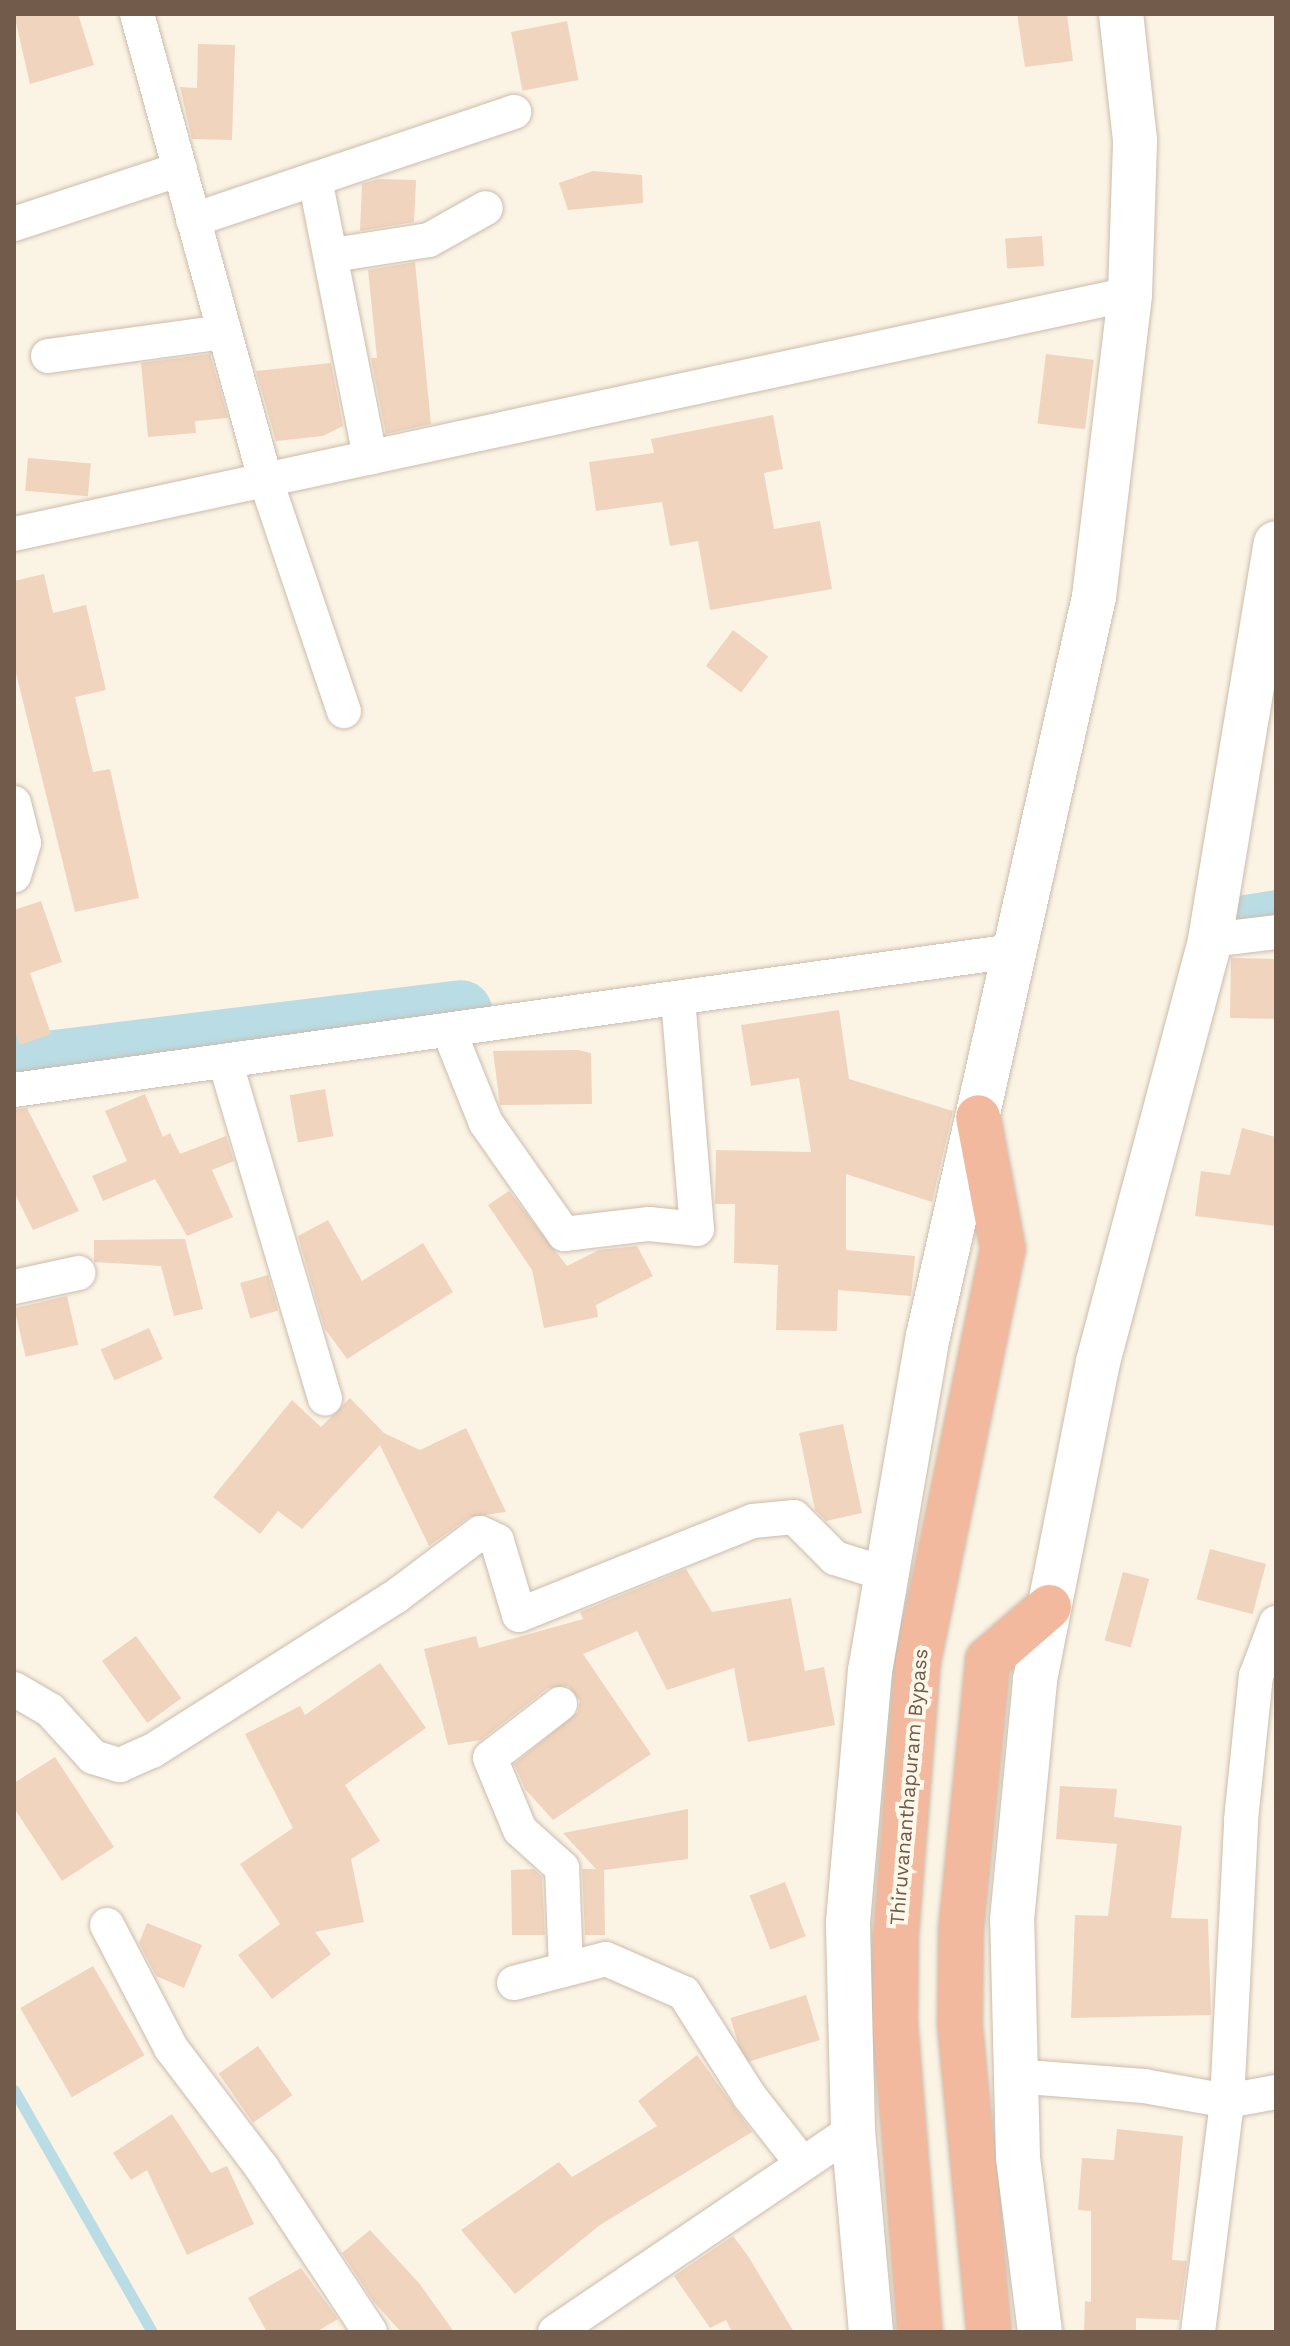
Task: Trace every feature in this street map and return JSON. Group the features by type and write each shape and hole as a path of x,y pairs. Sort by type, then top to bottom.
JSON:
{"highway":[{"name":"Thiruvananthapuram Bypass","path":"920,2332 895,2024 896,1935 918,1662 1003,1249 978,1117"},
{"path":"989,2332 960,2023 961,1930 988,1660 1049,1607"}],"street":[{"path":"137,14 266,481 344,711"},
{"path":"871,2332 853,2130 848,1922 883,1573 1013,951 1094,597 1130,294 1135,140 1121,14"},
{"path":"193,220 514,112"},
{"path":"14,224 180,169"},
{"path":"315,179 333,255 370,458"},
{"path":"333,255 429,240 486,208"},
{"path":"14,534 1130,294"},
{"path":"48,356 224,332"},
{"path":"1040,2332 1013,2076 1012,1920 1035,1680 1098,1362 1210,940 1276,543"},
{"path":"14,803 24,843 14,876"},
{"path":"1210,940 1276,932"},
{"path":"14,1090 1013,951"},
{"path":"449,1031 486,1123 564,1234 649,1224 697,1229 678,1000"},
{"path":"225,1061 325,1398"},
{"path":"14,1287 78,1273"},
{"path":"14,1689 50,1710 93,1757 120,1765 152,1751 395,1597 480,1533 497,1541 519,1615 753,1521 794,1517 835,1558 883,1573"},
{"path":"1198,2332 1227,2101 1241,1820 1256,1676 1276,1623"},
{"path":"560,1704 490,1758 520,1830 562,1868 566,1969"},
{"path":"107,1925 171,2048 272,2181 370,2332"},
{"path":"514,1983 606,1959 684,1993 750,2097 801,2162"},
{"path":"1013,2076 1144,2086 1227,2101 1276,2092"},
{"path":"555,2332 801,2162 853,2130"}],"building":[{"path":"14,14 78,14 94,65 30,84"},
{"path":"1017,14 1067,14 1073,61 1025,67"},
{"path":"567,21 578,80 522,91 511,32"},
{"path":"198,44 235,45 232,140 192,139 180,87 197,88"},
{"path":"593,171 642,175 643,203 568,210 559,183"},
{"path":"379,179 416,180 414,222 360,231 362,184"},
{"path":"1042,236 1044,266 1007,269 1005,239"},
{"path":"415,262 431,424 386,434 371,358 377,358 368,270"},
{"path":"210,354 228,418 195,421 196,433 148,437 141,363"},
{"path":"1046,354 1094,360 1085,429 1037,423"},
{"path":"331,363 343,426 323,436 276,441 256,371"},
{"path":"773,415 783,469 764,473 774,529 820,521 832,589 710,610 698,541 670,546 662,502 596,511 589,462 654,453 651,439"},
{"path":"28,458 91,463 88,496 25,491"},
{"path":"44,574 53,613 86,605 106,690 75,697 93,772 110,769 139,898 75,912 14,665 14,581"},
{"path":"733,630 768,656 741,692 706,666"},
{"path":"41,901 62,962 30,973 51,1034 20,1045 14,1029 14,910"},
{"path":"1231,958 1276,959 1275,1019 1230,1018"},
{"path":"839,1010 849,1079 953,1111 932,1202 846,1174 846,1250 915,1256 911,1296 838,1290 837,1331 776,1330 778,1265 734,1263 735,1204 715,1204 716,1150 811,1152 799,1078 751,1086 741,1025"},
{"path":"578,1050 591,1053 592,1104 500,1105 493,1051"},
{"path":"325,1089 333,1136 298,1143 290,1095"},
{"path":"145,1094 163,1137 170,1133 180,1154 226,1136 234,1161 212,1170 233,1217 187,1236 155,1179 103,1201 92,1176 127,1161 105,1111"},
{"path":"27,1108 79,1211 33,1230 14,1192 14,1110"},
{"path":"1242,1128 1276,1137 1276,1226 1195,1216 1201,1171 1230,1175"},
{"path":"509,1191 567,1266 599,1250 637,1246 653,1276 596,1305 598,1317 544,1328 532,1270 488,1205"},
{"path":"328,1220 362,1281 423,1243 453,1292 347,1359 325,1329 298,1236"},
{"path":"185,1239 203,1309 174,1316 161,1266 94,1262 94,1240"},
{"path":"268,1275 278,1311 250,1319 240,1283"},
{"path":"67,1296 78,1345 26,1357 14,1308"},
{"path":"149,1328 163,1359 114,1381 101,1350"},
{"path":"350,1398 384,1433 420,1450 466,1428 506,1512 469,1517 429,1546 380,1445 302,1529 278,1511 260,1534 213,1497 292,1400 321,1427"},
{"path":"843,1424 862,1513 826,1521 815,1510 799,1433"},
{"path":"1210,1549 1266,1564 1253,1614 1197,1599"},
{"path":"686,1569 712,1612 791,1598 805,1671 824,1667 835,1725 748,1742 734,1668 667,1690 637,1631 583,1654 651,1754 553,1820 525,1789 514,1764 578,1712 580,1701 568,1686 548,1688 481,1740 448,1745 424,1649 476,1636 479,1648 583,1619 580,1612"},
{"path":"1123,1572 1149,1579 1131,1648 1105,1641"},
{"path":"136,1636 181,1698 147,1723 102,1661"},
{"path":"380,1663 426,1728 345,1785 380,1841 351,1859 364,1922 315,1932 331,1954 272,1999 238,1955 280,1924 240,1864 293,1828 245,1734 300,1706 305,1715"},
{"path":"55,1757 114,1847 62,1881 14,1808 14,1783"},
{"path":"1060,1786 1117,1789 1114,1817 1182,1826 1171,1918 1208,1919 1211,2015 1071,2018 1075,1915 1108,1916 1117,1844 1056,1839"},
{"path":"688,1809 688,1859 604,1870 605,1935 585,1935 582,1869 596,1869 563,1833"},
{"path":"534,1869 542,1877 545,1935 512,1935 511,1870"},
{"path":"785,1882 806,1936 770,1950 750,1896"},
{"path":"147,1923 202,1945 184,1988 156,1976 139,1943"},
{"path":"93,1966 144,2055 72,2097 20,2008"},
{"path":"806,1995 820,2040 744,2063 730,2018"},
{"path":"258,2046 292,2095 253,2123 219,2074"},
{"path":"697,2055 752,2132 600,2225 515,2294 461,2230 559,2162 572,2177 657,2126 638,2101"},
{"path":"172,2114 211,2173 227,2166 254,2224 187,2255 147,2170 131,2180 113,2153"},
{"path":"1117,2129 1183,2136 1172,2260 1187,2261 1179,2320 1136,2318 1136,2332 1084,2332 1085,2301 1091,2302 1091,2211 1078,2210 1082,2158 1114,2160"},
{"path":"370,2230 419,2283 454,2332 401,2332 374,2302 342,2253"},
{"path":"733,2236 794,2332 732,2332 726,2320 710,2328 674,2276"},
{"path":"301,2268 338,2319 316,2332 267,2332 248,2298"}],"waterway":[{"path":"1233,916 1276,909"},
{"path":"14,1067 461,1012"},
{"path":"14,2090 152,2332"}]}
